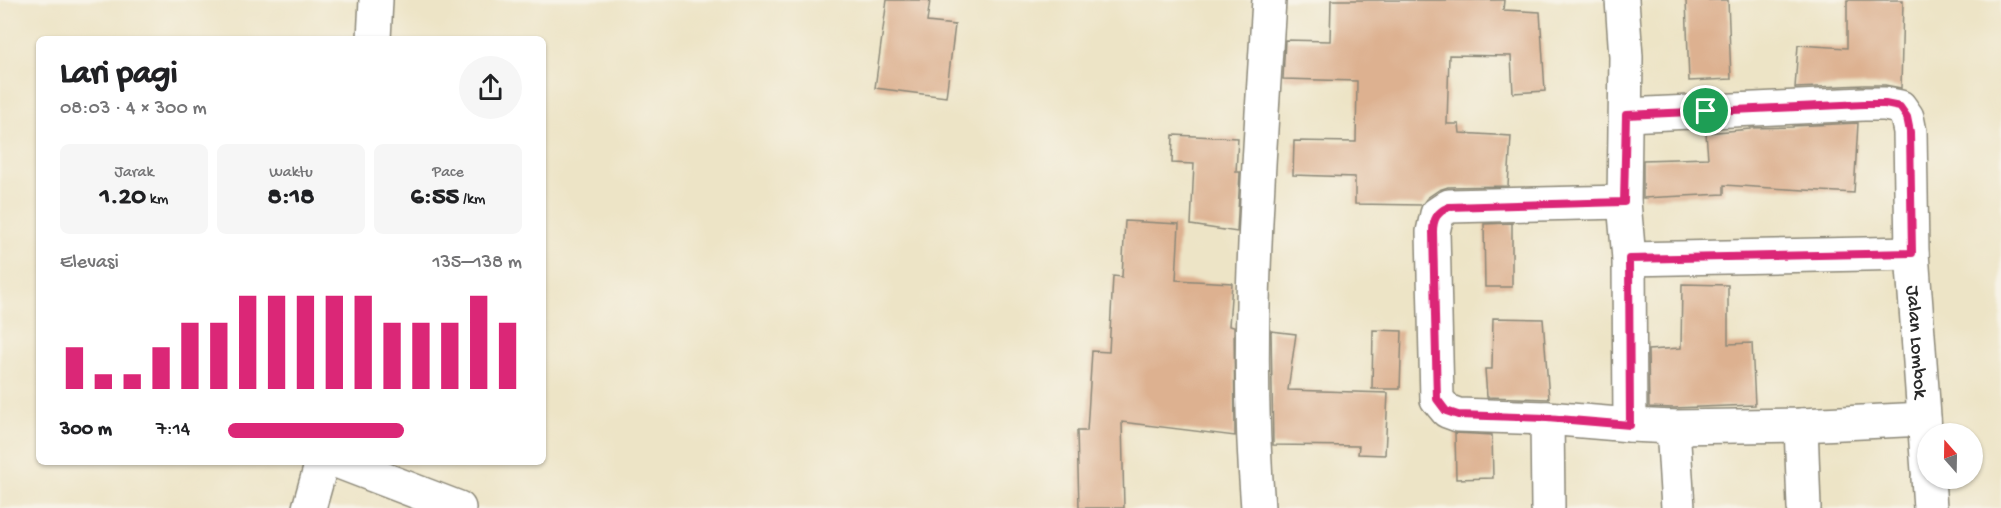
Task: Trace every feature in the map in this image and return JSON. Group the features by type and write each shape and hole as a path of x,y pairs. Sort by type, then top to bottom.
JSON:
{"street":[{"path":"374,36 376,0"},
{"path":"1258,508 1253,441 1253,321 1269,0"},
{"path":"1622,0 1626,57 1624,202 1629,259 1630,425"},
{"name":"Jalan Lombok","path":"1626,115 1864,104 1900,107 1907,117 1910,132 1912,253 1924,423"},
{"path":"1624,202 1449,207 1437,214 1433,223 1437,399 1446,411 1458,415 1547,418 1674,427 1801,425 1924,419"},
{"path":"1629,259 1912,253"},
{"path":"1547,418 1548,508"},
{"path":"1801,425 1804,508"},
{"path":"1674,427 1678,508"},
{"path":"309,508 321,465"},
{"path":"347,465 459,508"},
{"path":"1929,489 1930,508"}],"building":[{"path":"887,0 930,0 927,22 955,25 946,97 875,88"},
{"path":"1331,0 1504,0 1503,10 1540,12 1545,91 1513,93 1511,56 1449,55 1447,124 1459,124 1460,133 1511,136 1508,186 1448,187 1427,198 1422,205 1355,204 1355,177 1293,175 1294,141 1356,142 1357,81 1283,79 1285,40 1330,41"},
{"path":"1686,0 1728,0 1731,79 1689,81"},
{"path":"1847,0 1903,0 1901,88 1864,85 1795,88 1798,45 1847,48"},
{"path":"1858,123 1854,193 1724,185 1724,194 1643,198 1643,160 1708,158 1706,133 1750,128"},
{"path":"1173,135 1238,138 1236,172 1240,172 1237,232 1191,225 1194,164 1172,163"},
{"path":"1125,221 1179,224 1176,280 1232,283 1229,326 1234,327 1235,436 1122,422 1124,508 1079,508 1077,431 1087,431 1092,351 1109,352 1113,276 1122,277"},
{"path":"1512,223 1512,287 1485,287 1484,224"},
{"path":"1682,284 1728,285 1728,344 1752,343 1755,405 1649,407 1648,350 1681,348"},
{"path":"1493,318 1543,319 1549,399 1487,397 1485,369 1492,369"},
{"path":"1373,330 1402,331 1400,389 1372,389"},
{"path":"1271,331 1296,334 1288,390 1388,393 1385,455 1358,454 1359,446 1273,445"},
{"path":"1455,433 1492,435 1493,478 1456,479"}],"route":[{"path":"1864,104 1900,107 1907,117 1910,132 1912,253 1629,259 1630,425 1547,418 1458,415 1446,411 1437,399 1433,223 1437,214 1449,207 1624,202 1626,115 1706,111 1864,104"}]}
